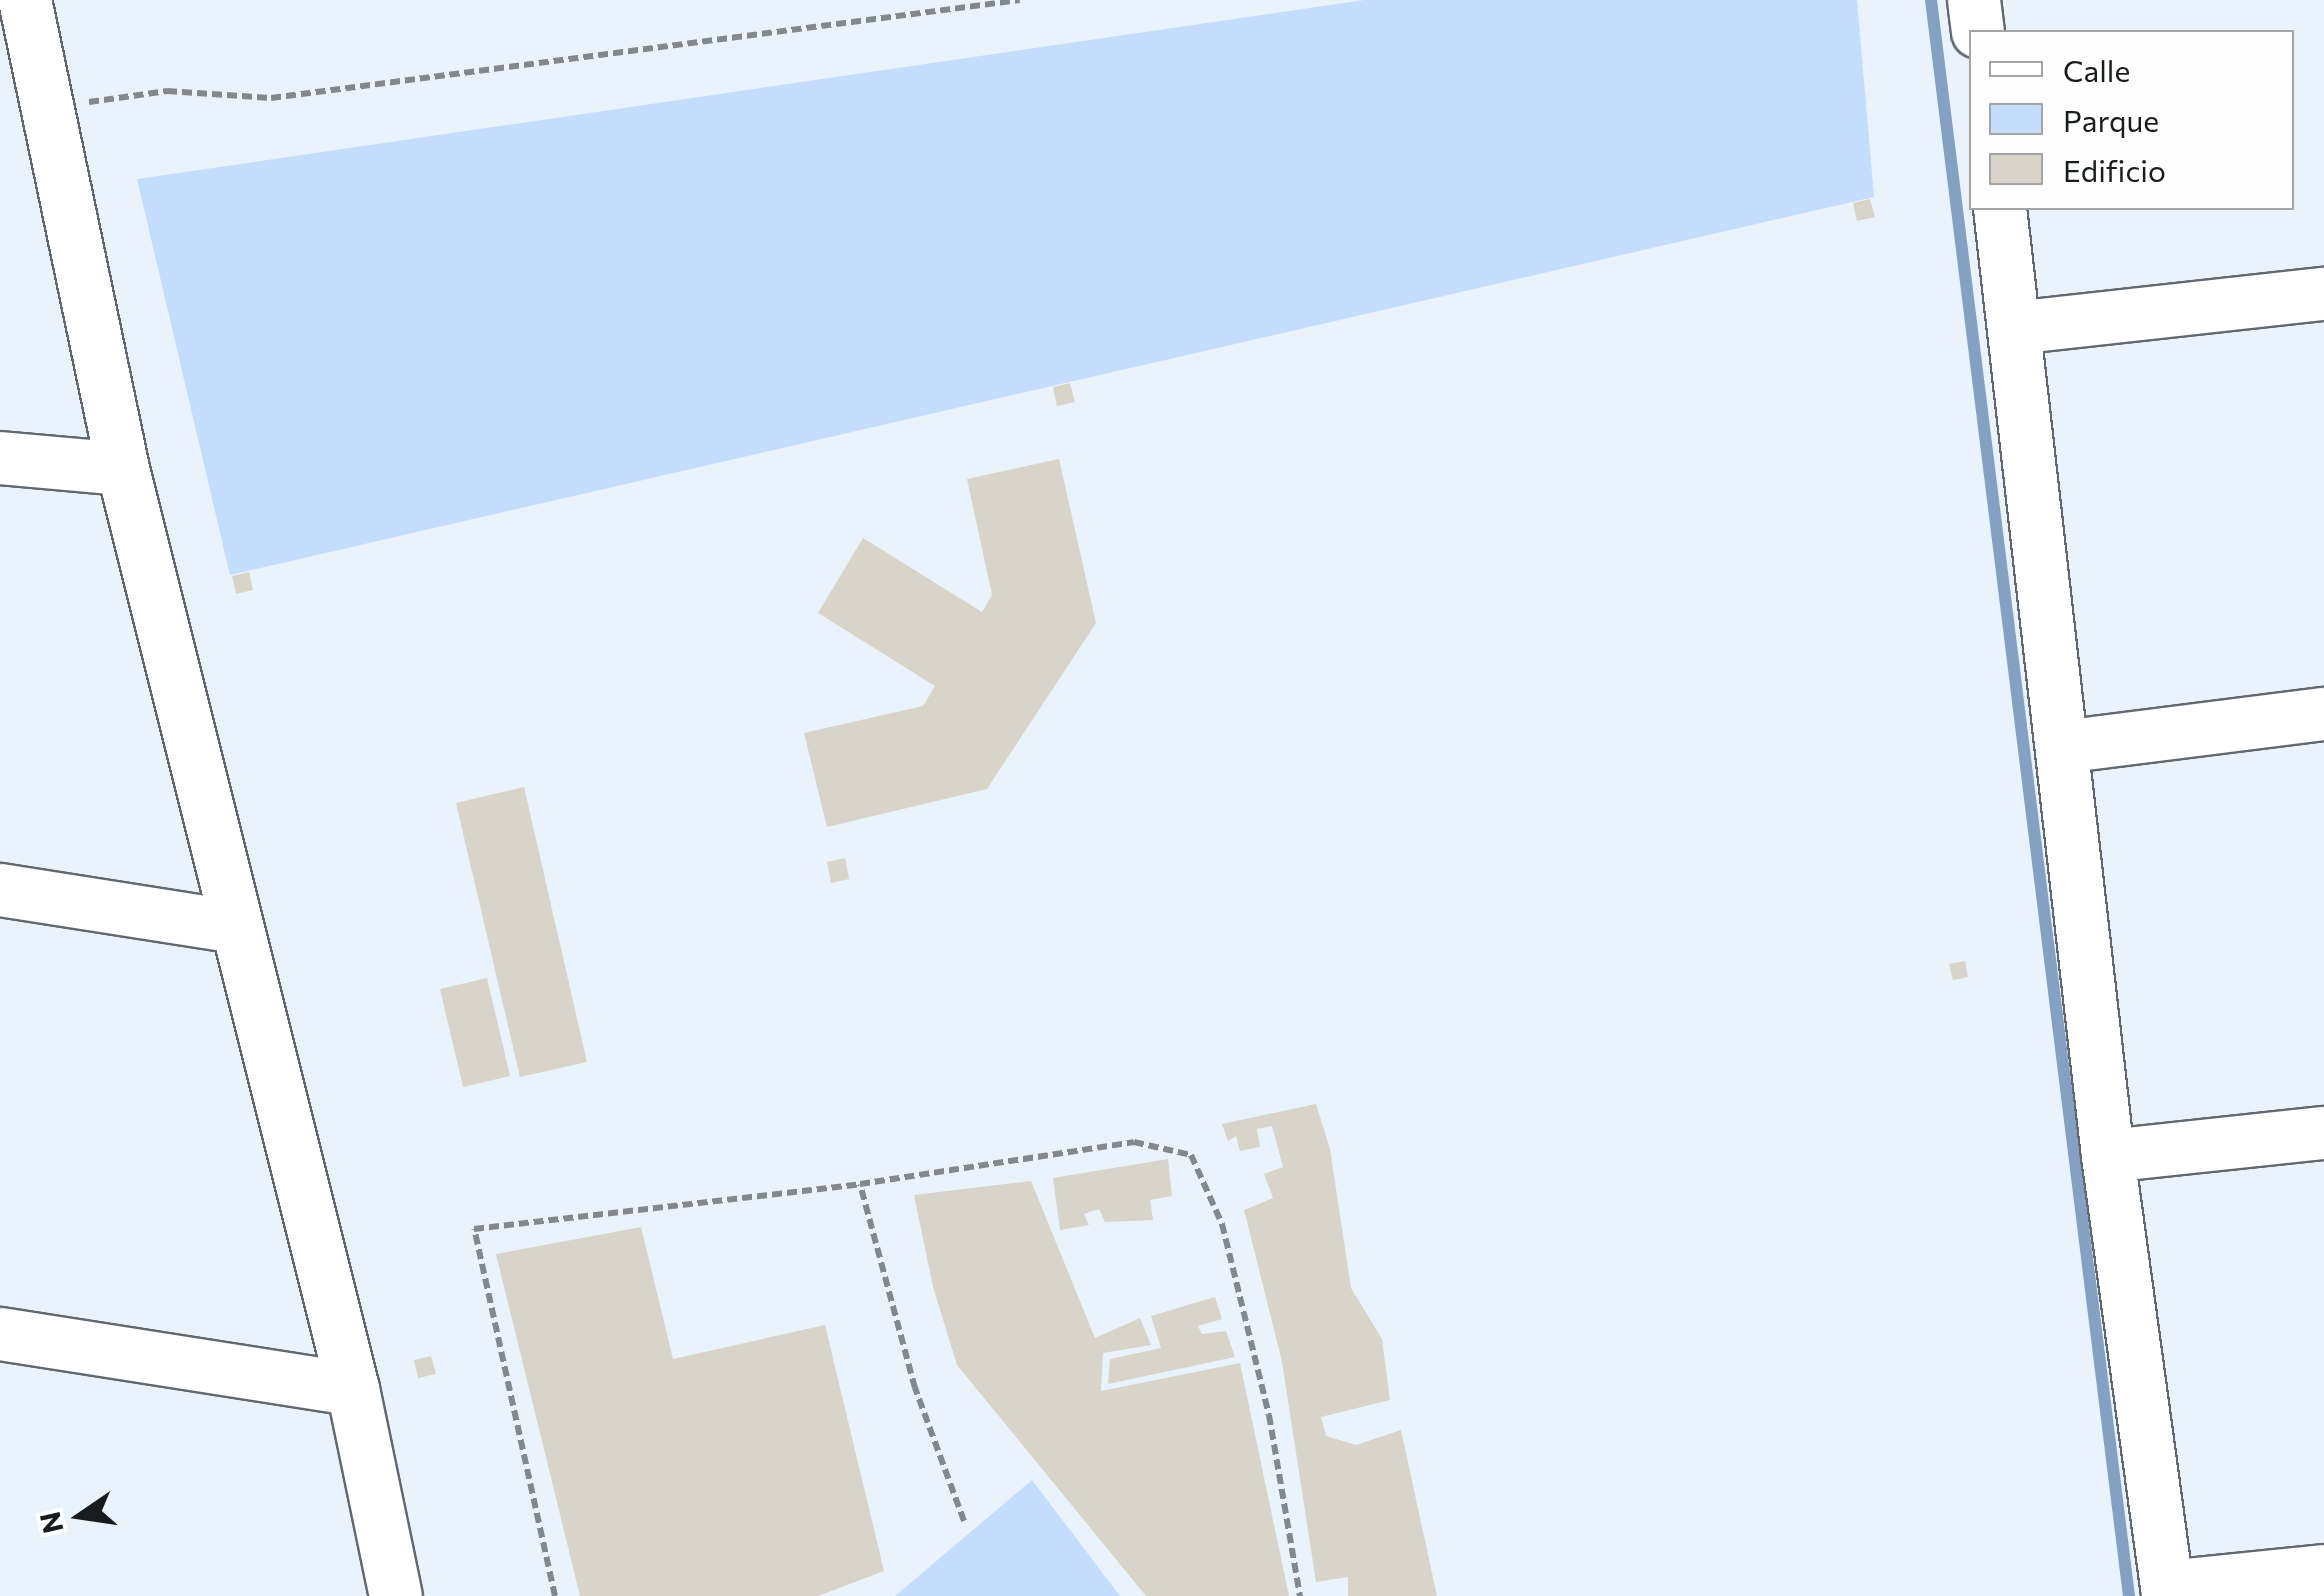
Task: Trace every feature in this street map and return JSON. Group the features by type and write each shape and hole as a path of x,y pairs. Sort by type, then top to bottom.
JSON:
{"street":[{"path":"1974,0 1978,30"},
{"path":"17,3 48,108 124,469 235,927 354,1389 396,1596"},
{"path":"2000,210 2108,1156 2167,1591 2324,1572"},
{"path":"2014,328 2324,294"},
{"path":"0,458 124,469"},
{"path":"2062,746 2324,714"},
{"path":"0,890 235,927"},
{"path":"2108,1156 2324,1133"},
{"path":"0,1334 354,1389"}],"path":[{"path":"48,108 167,91 271,98 965,3 1020,0"},
{"path":"555,1596 474,1229 860,1184 1134,1142 1191,1154 1222,1224 1269,1415 1300,1596"},
{"path":"860,1184 915,1388 964,1521"}],"green space":[{"path":"1364,0 1857,0 1874,197 230,575 137,179"},
{"path":"1032,1480 1120,1596 895,1596"}],"building":[{"path":"1870,199 1875,217 1857,221 1853,203"},
{"path":"1070,383 1075,402 1057,406 1053,387"},
{"path":"1059,459 1096,623 987,789 827,827 804,733 923,706 935,686 818,613 863,538 982,612 992,595 967,479"},
{"path":"249,572 253,590 236,594 232,576"},
{"path":"524,787 587,1062 520,1077 456,803"},
{"path":"845,858 849,879 831,883 827,862"},
{"path":"1965,961 1968,977 1953,980 1949,964"},
{"path":"487,978 510,1076 463,1087 440,989"},
{"path":"1316,1104 1330,1149 1351,1288 1382,1339 1390,1400 1321,1417 1326,1436 1356,1445 1401,1430 1437,1596 1348,1596 1348,1577 1316,1582 1282,1362 1244,1210 1273,1198 1264,1174 1283,1167 1272,1126 1257,1129 1260,1147 1240,1151 1236,1136 1228,1141 1222,1124"},
{"path":"1168,1159 1172,1196 1150,1200 1153,1220 1105,1222 1099,1209 1084,1214 1089,1225 1060,1230 1053,1178"},
{"path":"1031,1181 1095,1338 1140,1318 1151,1345 1103,1353 1101,1391 1240,1363 1289,1596 1146,1596 957,1365 933,1287 914,1195"},
{"path":"641,1227 673,1359 825,1325 884,1571 818,1596 580,1596 496,1254"},
{"path":"1215,1297 1222,1319 1198,1326 1202,1334 1226,1331 1235,1357 1108,1384 1110,1359 1161,1348 1151,1316"},
{"path":"431,1356 436,1374 418,1378 414,1360"}],"waterway":[{"path":"1931,0 2129,1596"}]}
